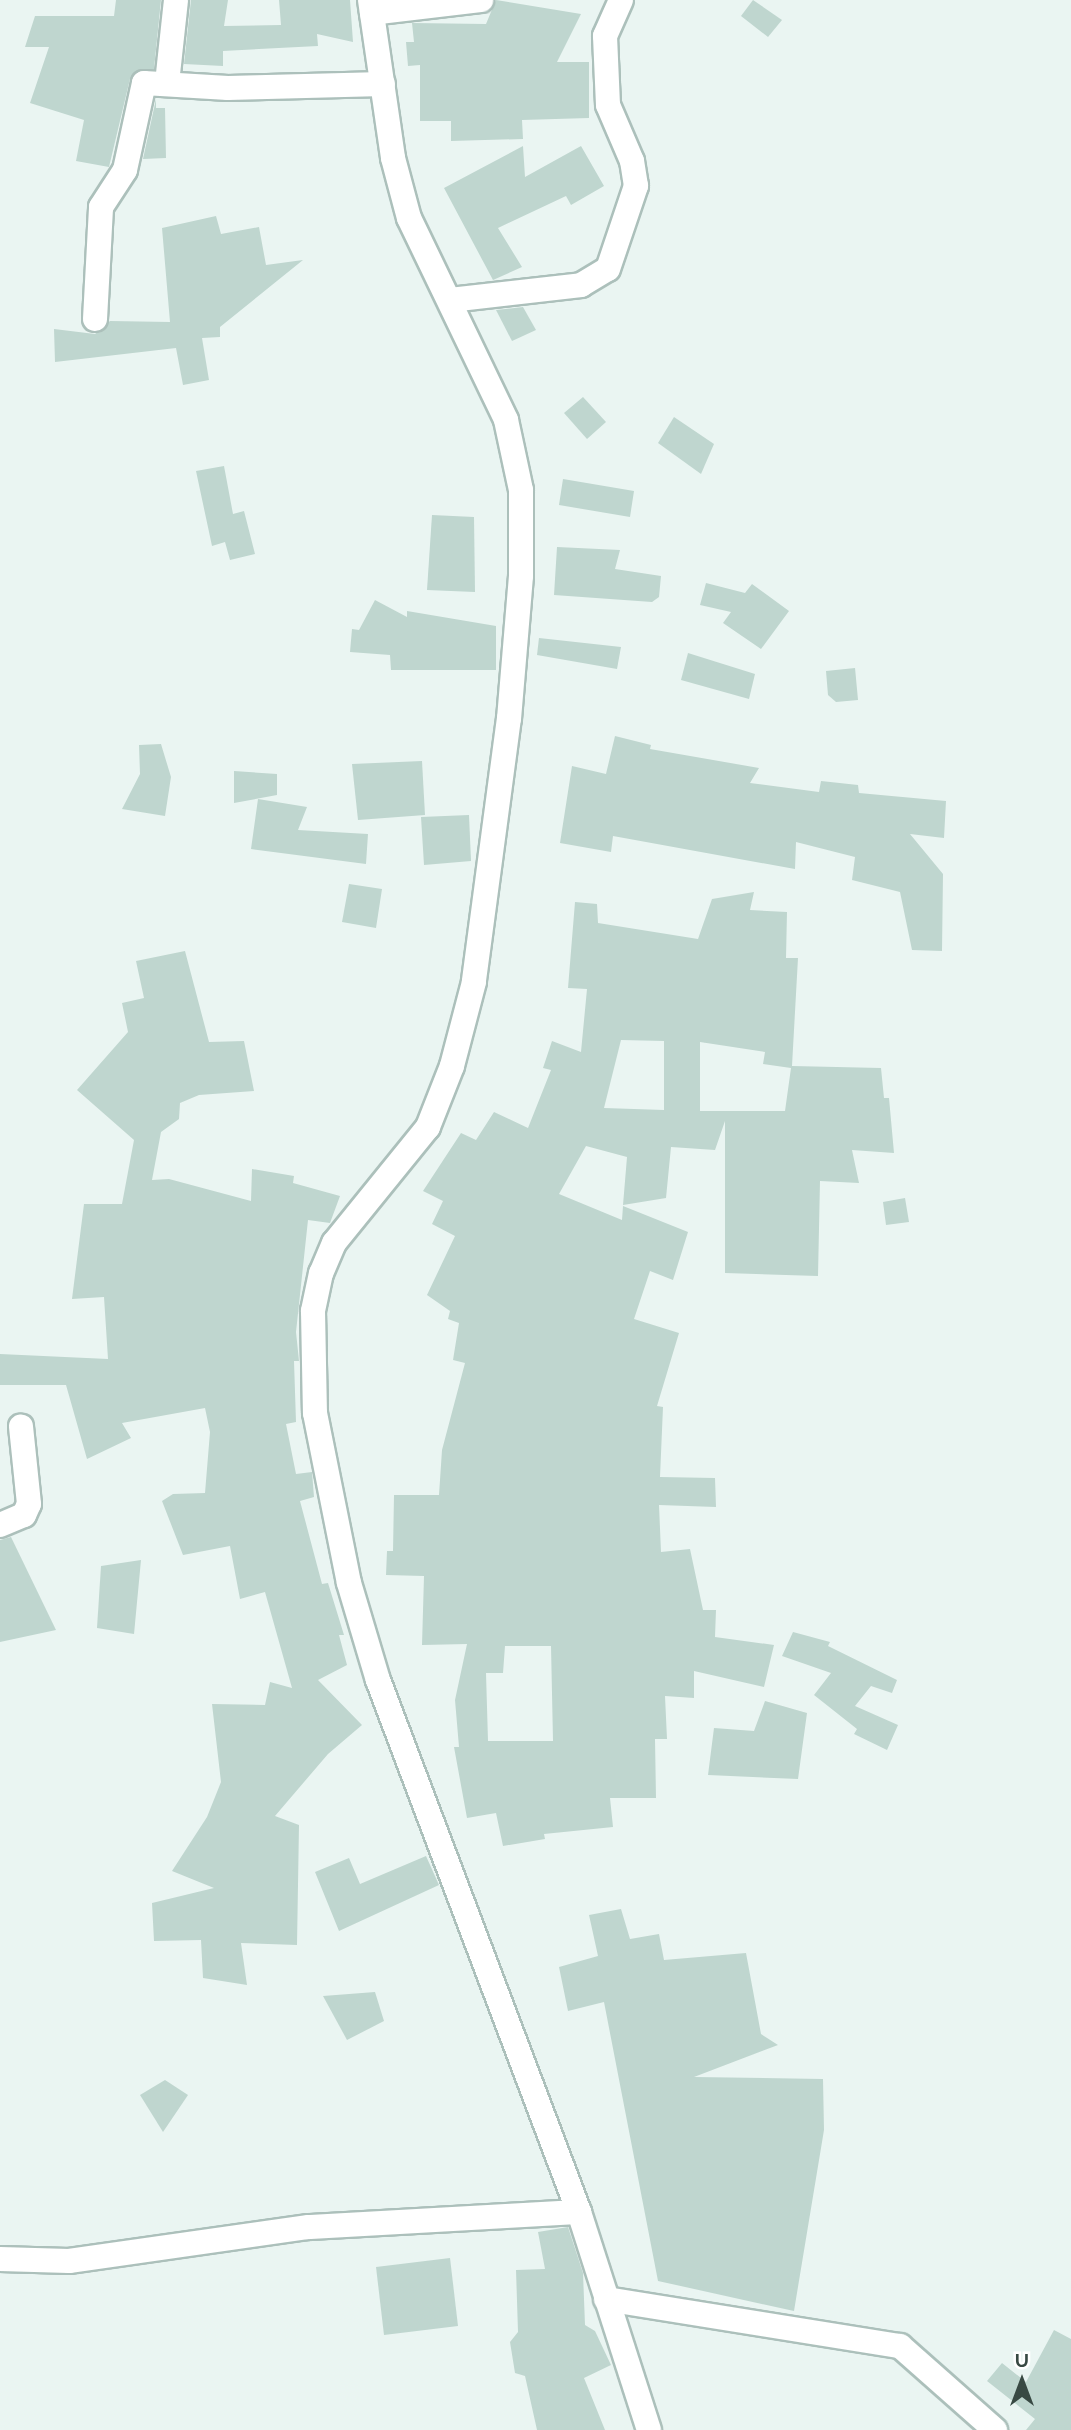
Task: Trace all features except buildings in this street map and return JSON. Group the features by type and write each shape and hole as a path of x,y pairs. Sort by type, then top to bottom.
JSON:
{"street":[{"path":"167,83 176,0"},
{"path":"481,0 371,6 409,218 506,420 521,491 521,576 509,718 474,982 453,1066 428,1128 334,1243 321,1273 313,1311 315,1413 349,1583 378,1680 579,2213 649,2430"},
{"path":"450,300 581,285 608,269 636,186 632,161 608,105 606,36 621,0"},
{"path":"95,319 102,201 125,170 142,86 167,83 228,88 383,84"},
{"path":"0,1525 24,1515 29,1504 22,1426"},
{"path":"0,2259 69,2261 309,2227 579,2213"},
{"path":"606,2300 900,2346 995,2430"}]}
